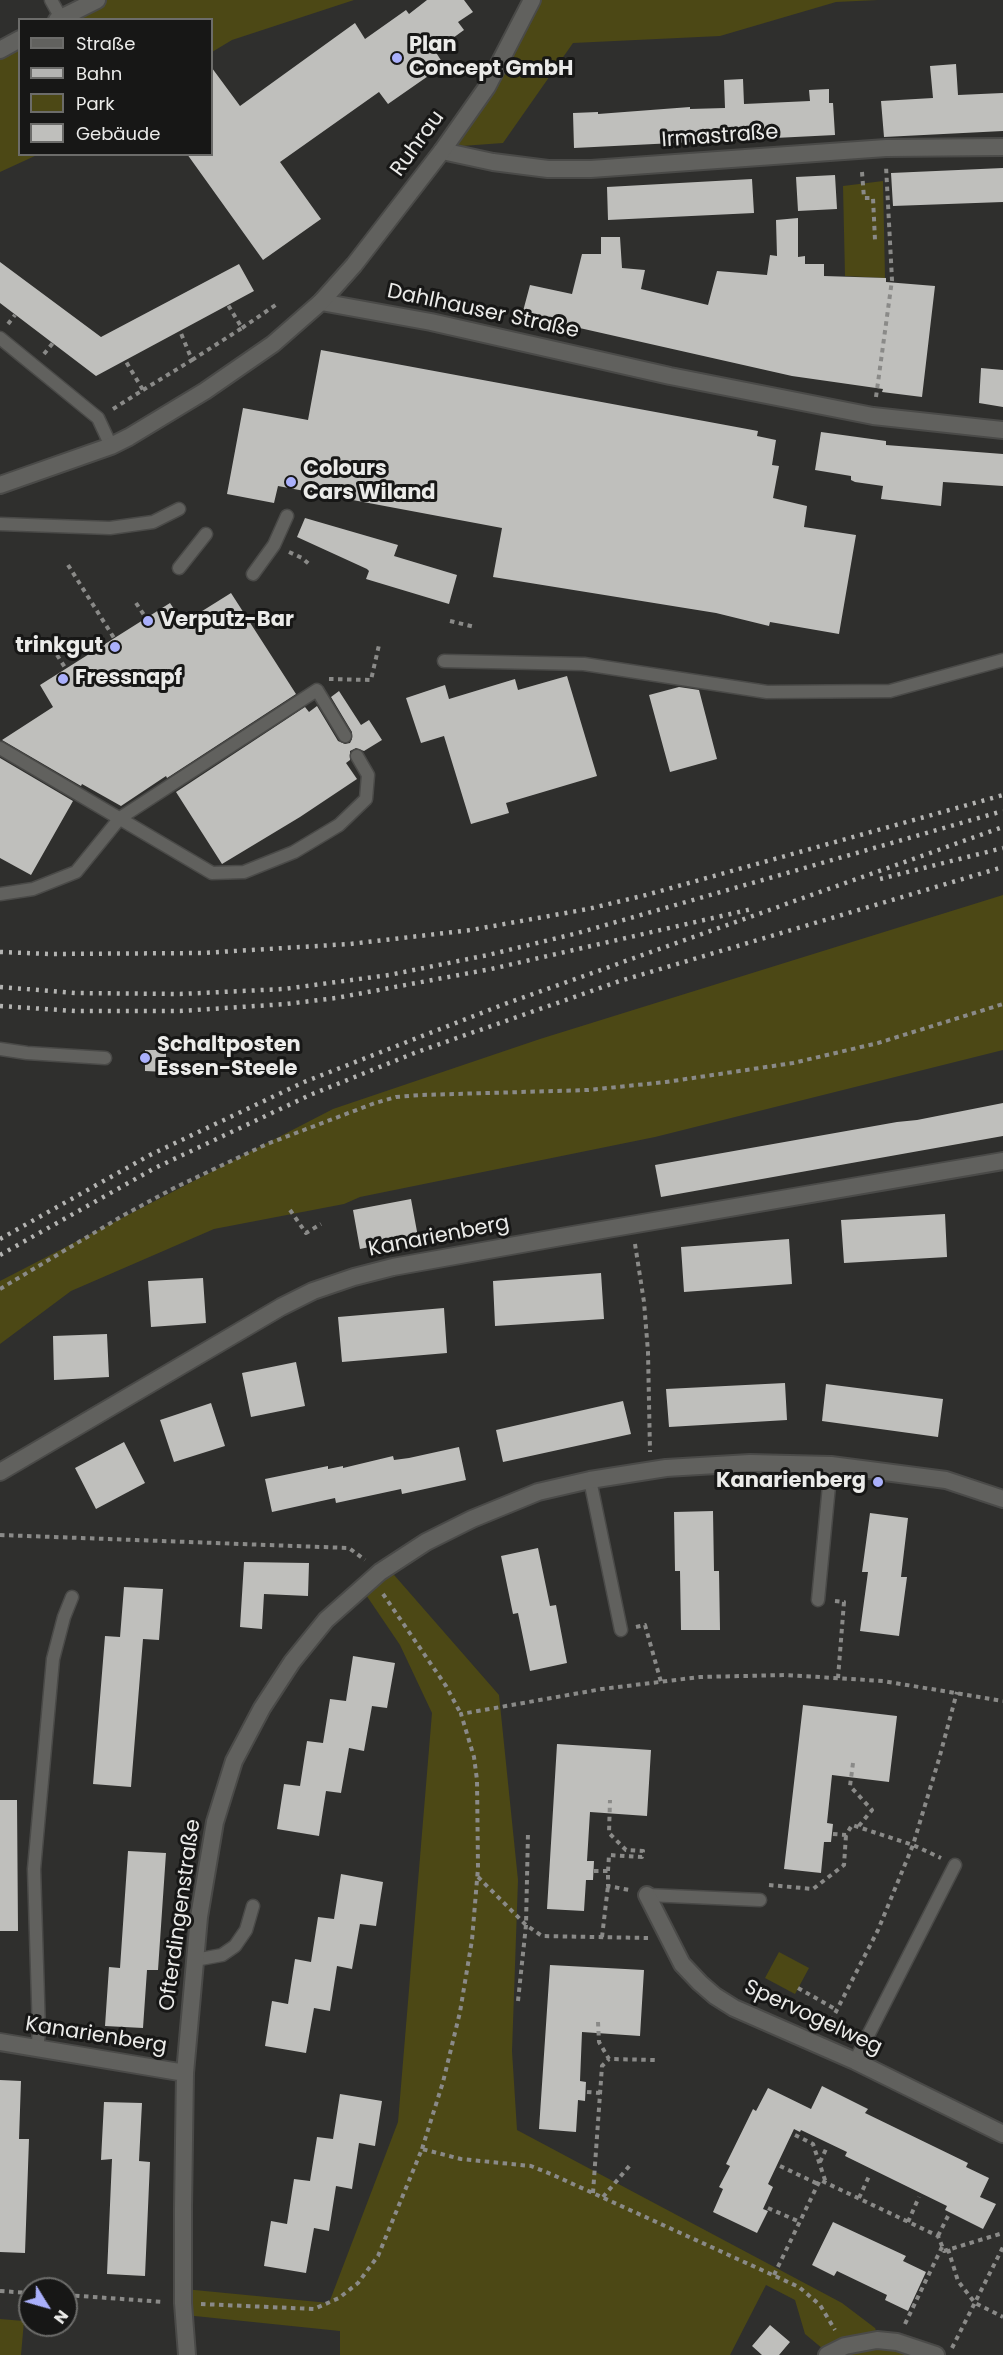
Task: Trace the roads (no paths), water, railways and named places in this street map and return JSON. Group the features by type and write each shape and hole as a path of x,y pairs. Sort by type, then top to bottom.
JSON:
{"street":[{"path":"61,18 97,0"},
{"name":"Ruhrau","path":"321,302 354,265 442,151 487,87 532,0"},
{"path":"0,50 18,40"},
{"name":"Irmastraße","path":"442,151 493,162 548,169 580,169 886,148 1003,147"},
{"path":"0,485 111,446 167,414 234,371 273,344 321,302"},
{"name":"Dahlhauser Straße","path":"321,302 431,322 670,376 873,416 1003,430"},
{"name":"Kanarienberg","path":"0,1472 271,1313 313,1291 354,1277 393,1267 1003,1161"},
{"name":"Ofterdingenstraße","path":"187,2355 183,2303 185,2073 195,1960 214,1822 234,1761 262,1708 292,1662 326,1620 376,1575 426,1542 472,1519 538,1492 590,1480 650,1471 750,1463 831,1465 946,1480 1003,1499"},
{"name":"Spervogelweg","path":"647,1894 682,1964 715,1996 734,2008 855,2061 1003,2134"},
{"name":"Kanarienberg","path":"0,2042 185,2073"},
{"path":"828,2355 861,2341 897,2342 936,2355"}],"lane":[{"path":"51,0 59,18"},
{"path":"0,338 98,418 111,446"},
{"path":"0,524 110,528 153,522 178,509"},
{"path":"253,574 274,545 287,516"},
{"path":"179,568 206,534"},
{"path":"444,661 584,664 766,692 891,691 1003,660"},
{"path":"0,894 33,889 76,872 120,818 317,690 345,736"},
{"path":"0,748 212,873 244,872 294,852 339,825 366,799 368,774 357,756"},
{"path":"0,1049 105,1058"},
{"path":"818,1599 831,1465"},
{"path":"590,1480 621,1630"},
{"path":"37,2049 39,2032 34,1869 53,1659 72,1597"},
{"path":"855,2061 955,1865"},
{"path":"647,1894 760,1900"},
{"path":"195,1960 222,1955 236,1946 246,1930 253,1906"}],"railway":[{"path":"0,952 202,953 350,944 471,930 588,909 646,895 1003,795"},
{"path":"0,987 76,993 180,994 284,989 389,975 488,955 578,933 1003,811"},
{"path":"0,1239 150,1155 304,1082 502,1005 1003,827"},
{"path":"880,879 1003,848"},
{"path":"0,1255 155,1168 310,1095 417,1052 620,981 1003,867"},
{"path":"0,1006 75,1011 180,1011 286,1004 336,998 491,969 752,909"}],"place":[{"name":"Plan Concept GmbH","path":"397,58"},
{"name":"Colours Cars Wiland","path":"291,482"},
{"name":"Verputz-Bar","path":"148,621"},
{"name":"trinkgut","path":"115,647"},
{"name":"Fressnapf","path":"63,679"},
{"name":"Schaltposten Essen-Steele","path":"145,1058"},
{"name":"Kanarienberg","path":"878,1482"}]}
